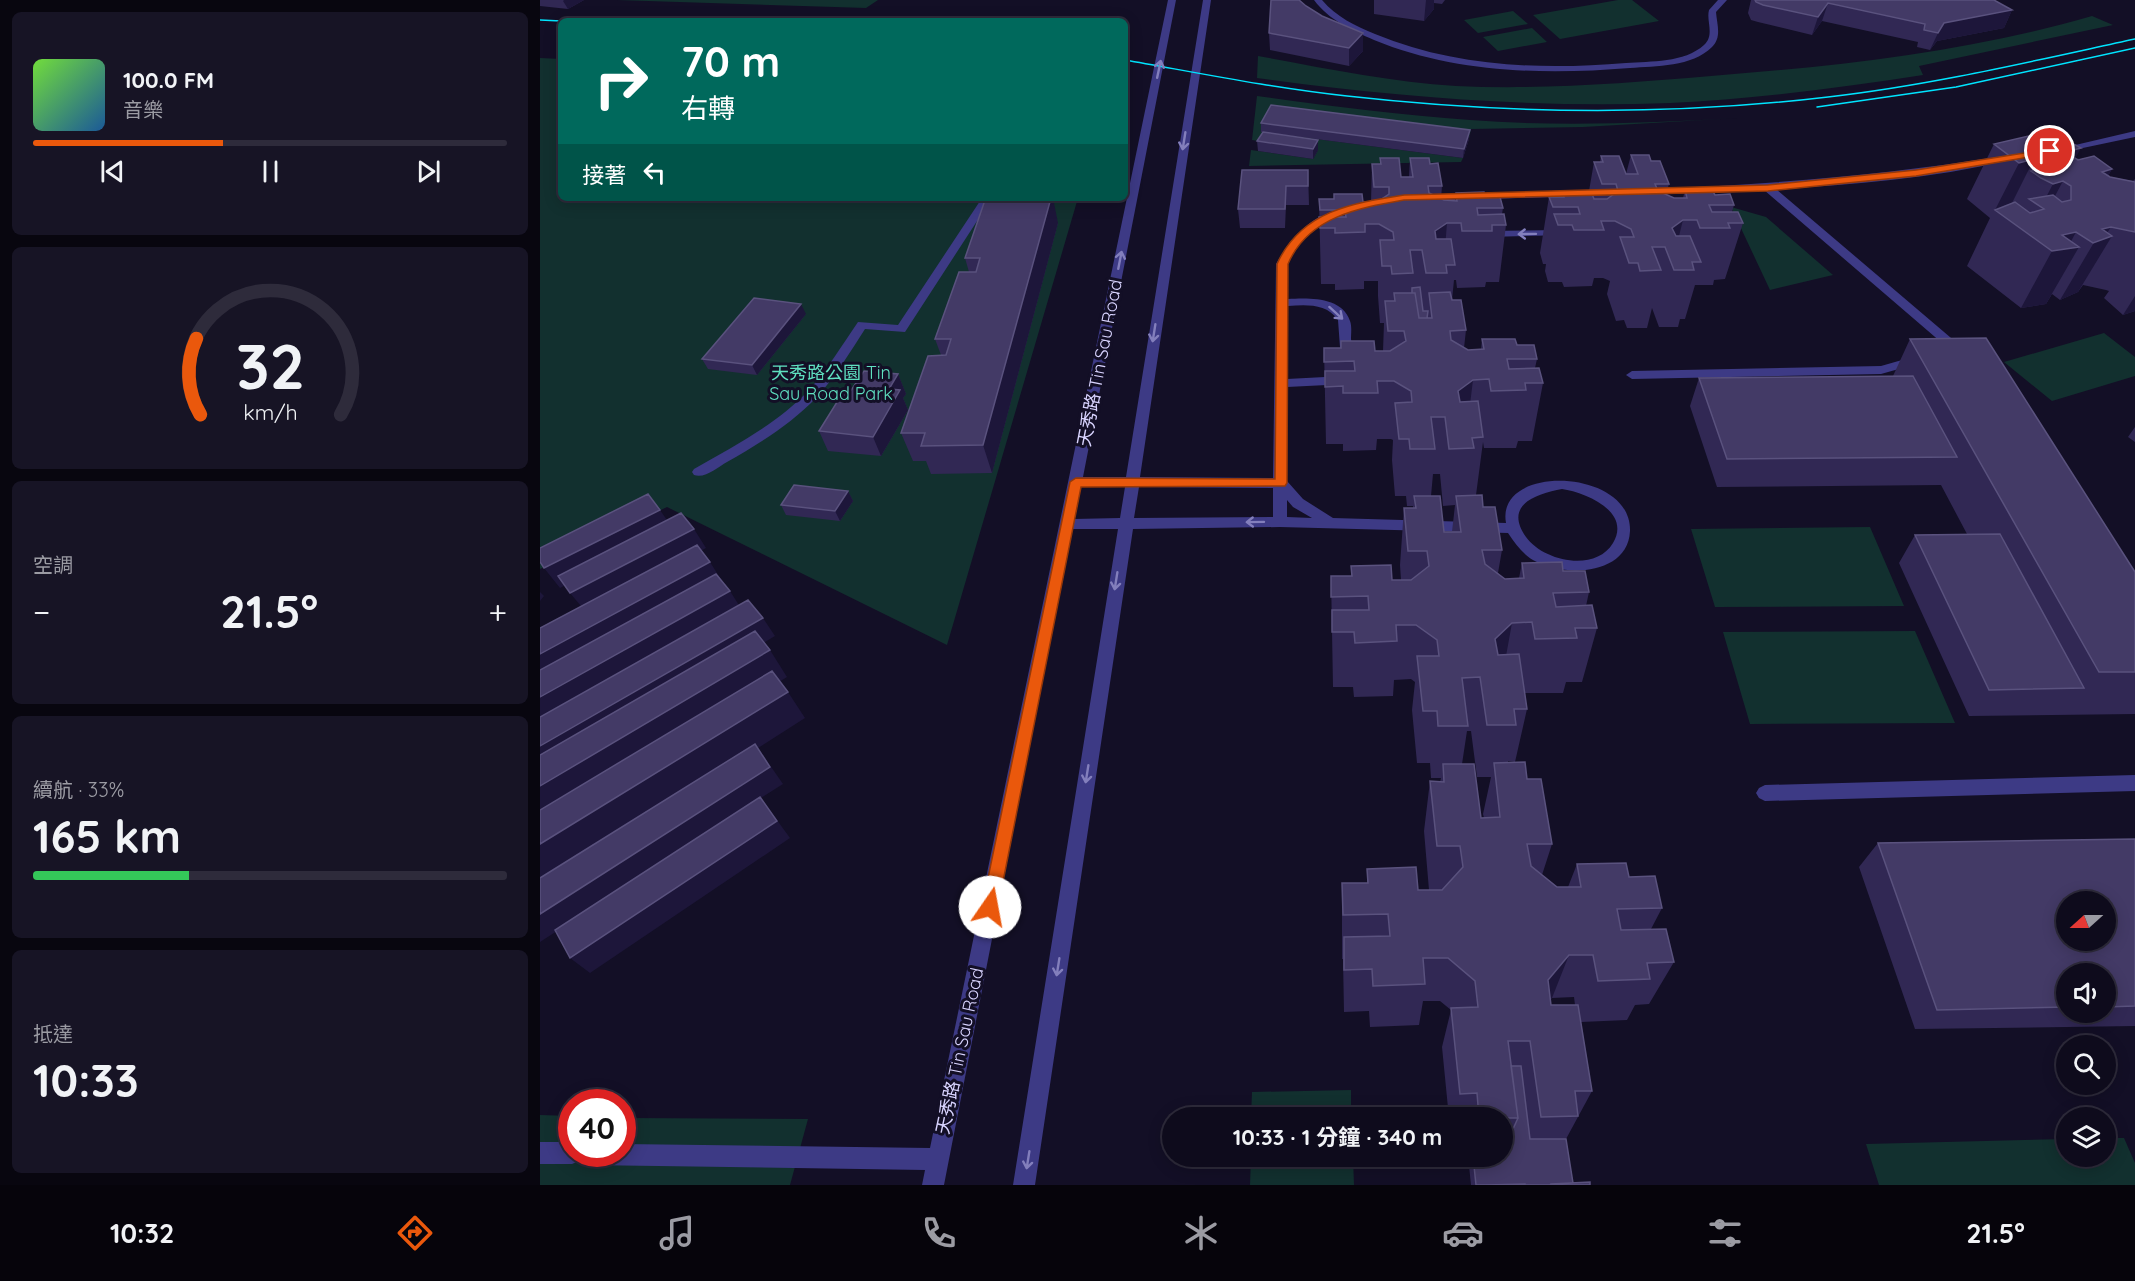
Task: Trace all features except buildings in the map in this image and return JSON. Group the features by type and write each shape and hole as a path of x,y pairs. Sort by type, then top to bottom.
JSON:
{"street":[{"name":"天秀路 Tin Sau Road","path":"1129,195 1172,0"},
{"path":"1024,1185 1207,0"},
{"path":"1318,0 1335,16 1352,27 1383,41 1415,51 1464,61 1563,68 1667,62 1697,53 1713,40 1715,33 1712,12 1723,0"},
{"path":"2050,151 2135,134"},
{"path":"1634,192 1768,188 1844,182 2017,157"},
{"path":"1632,375 1881,370 1937,355 1962,353 1768,188"},
{"path":"1412,198 1458,202 1556,199 1589,193"},
{"path":"699,472 737,451 800,405 825,380 862,325 901,329 985,201"},
{"name":"天秀路 Tin Sau Road","path":"933,1185 1076,482 1128,201"},
{"path":"1281,522 1282,264 1289,249 1301,235 1317,223 1347,209"},
{"path":"1475,234 1566,233 1563,224"},
{"path":"1281,303 1313,302 1330,306 1341,314 1344,320 1347,361 1343,373 1327,381 1282,383"},
{"path":"1076,482 1281,483 1298,503 1320,517 1335,523"},
{"path":"1562,484 1593,491 1606,499 1616,508 1624,531 1622,543 1614,553 1589,565 1572,566 1540,558 1517,539 1512,528 1511,516 1514,505 1522,496 1547,485 1562,484"},
{"path":"1067,524 1281,522 1512,528"},
{"path":"1765,793 2135,783"},
{"path":"540,1153 558,1153"},
{"path":"636,1155 938,1159"}],"green space":[{"path":"617,0 878,0 866,8"},
{"path":"1618,0 1632,0 1659,21 1560,39 1533,15"},
{"path":"1513,11 1528,24 1478,33 1464,20"},
{"path":"2092,16 2113,25 1919,66 1923,75 1734,99 1618,104 1463,100 1360,91 1257,78 1258,56 1382,78 1456,86 1552,86 1648,81 1759,72 1903,56 1998,39"},
{"path":"1532,28 1547,42 1498,51 1483,37"},
{"name":"天秀路公園 Tin Sau Road Park","path":"540,58 558,59 558,201 1077,201 947,645 667,507 540,569"},
{"path":"1257,96 1390,113 1503,122 1604,124 1738,118 1583,127 1471,129 1469,139 1272,114 1262,132 1463,158 1461,162 1249,166 1251,150 1313,159 1318,150 1252,140"},
{"path":"1731,207 1766,217 1833,275 1770,290"},
{"path":"2104,333 2135,357 2135,376 2052,401 2004,362"},
{"path":"1870,527 1904,606 1715,607 1691,529"},
{"path":"1915,631 1955,723 1750,724 1723,632"},
{"path":"1351,1090 1351,1107 1251,1107 1252,1092"},
{"path":"540,1115 558,1116 558,1167 636,1167 636,1118 808,1119 790,1185 540,1185"},
{"path":"2116,1138 2124,1138 2135,1163 2135,1185 1879,1185 1866,1144 2056,1139 2056,1167 2116,1167"},
{"path":"1251,1167 1353,1167 1354,1185 1250,1185"}],"tram line":[{"path":"540,20 558,21"},
{"path":"1128,61 1292,89 1407,102 1528,109 1648,110 1768,103 1867,92 1982,72 2135,39"},
{"path":"1817,107 1956,87 2135,48"}],"route":[{"path":"990,907 1076,482 1281,483 1282,264 1289,249 1301,235 1317,223 1357,205 1380,200 1768,188 1916,173 2050,151"}]}
